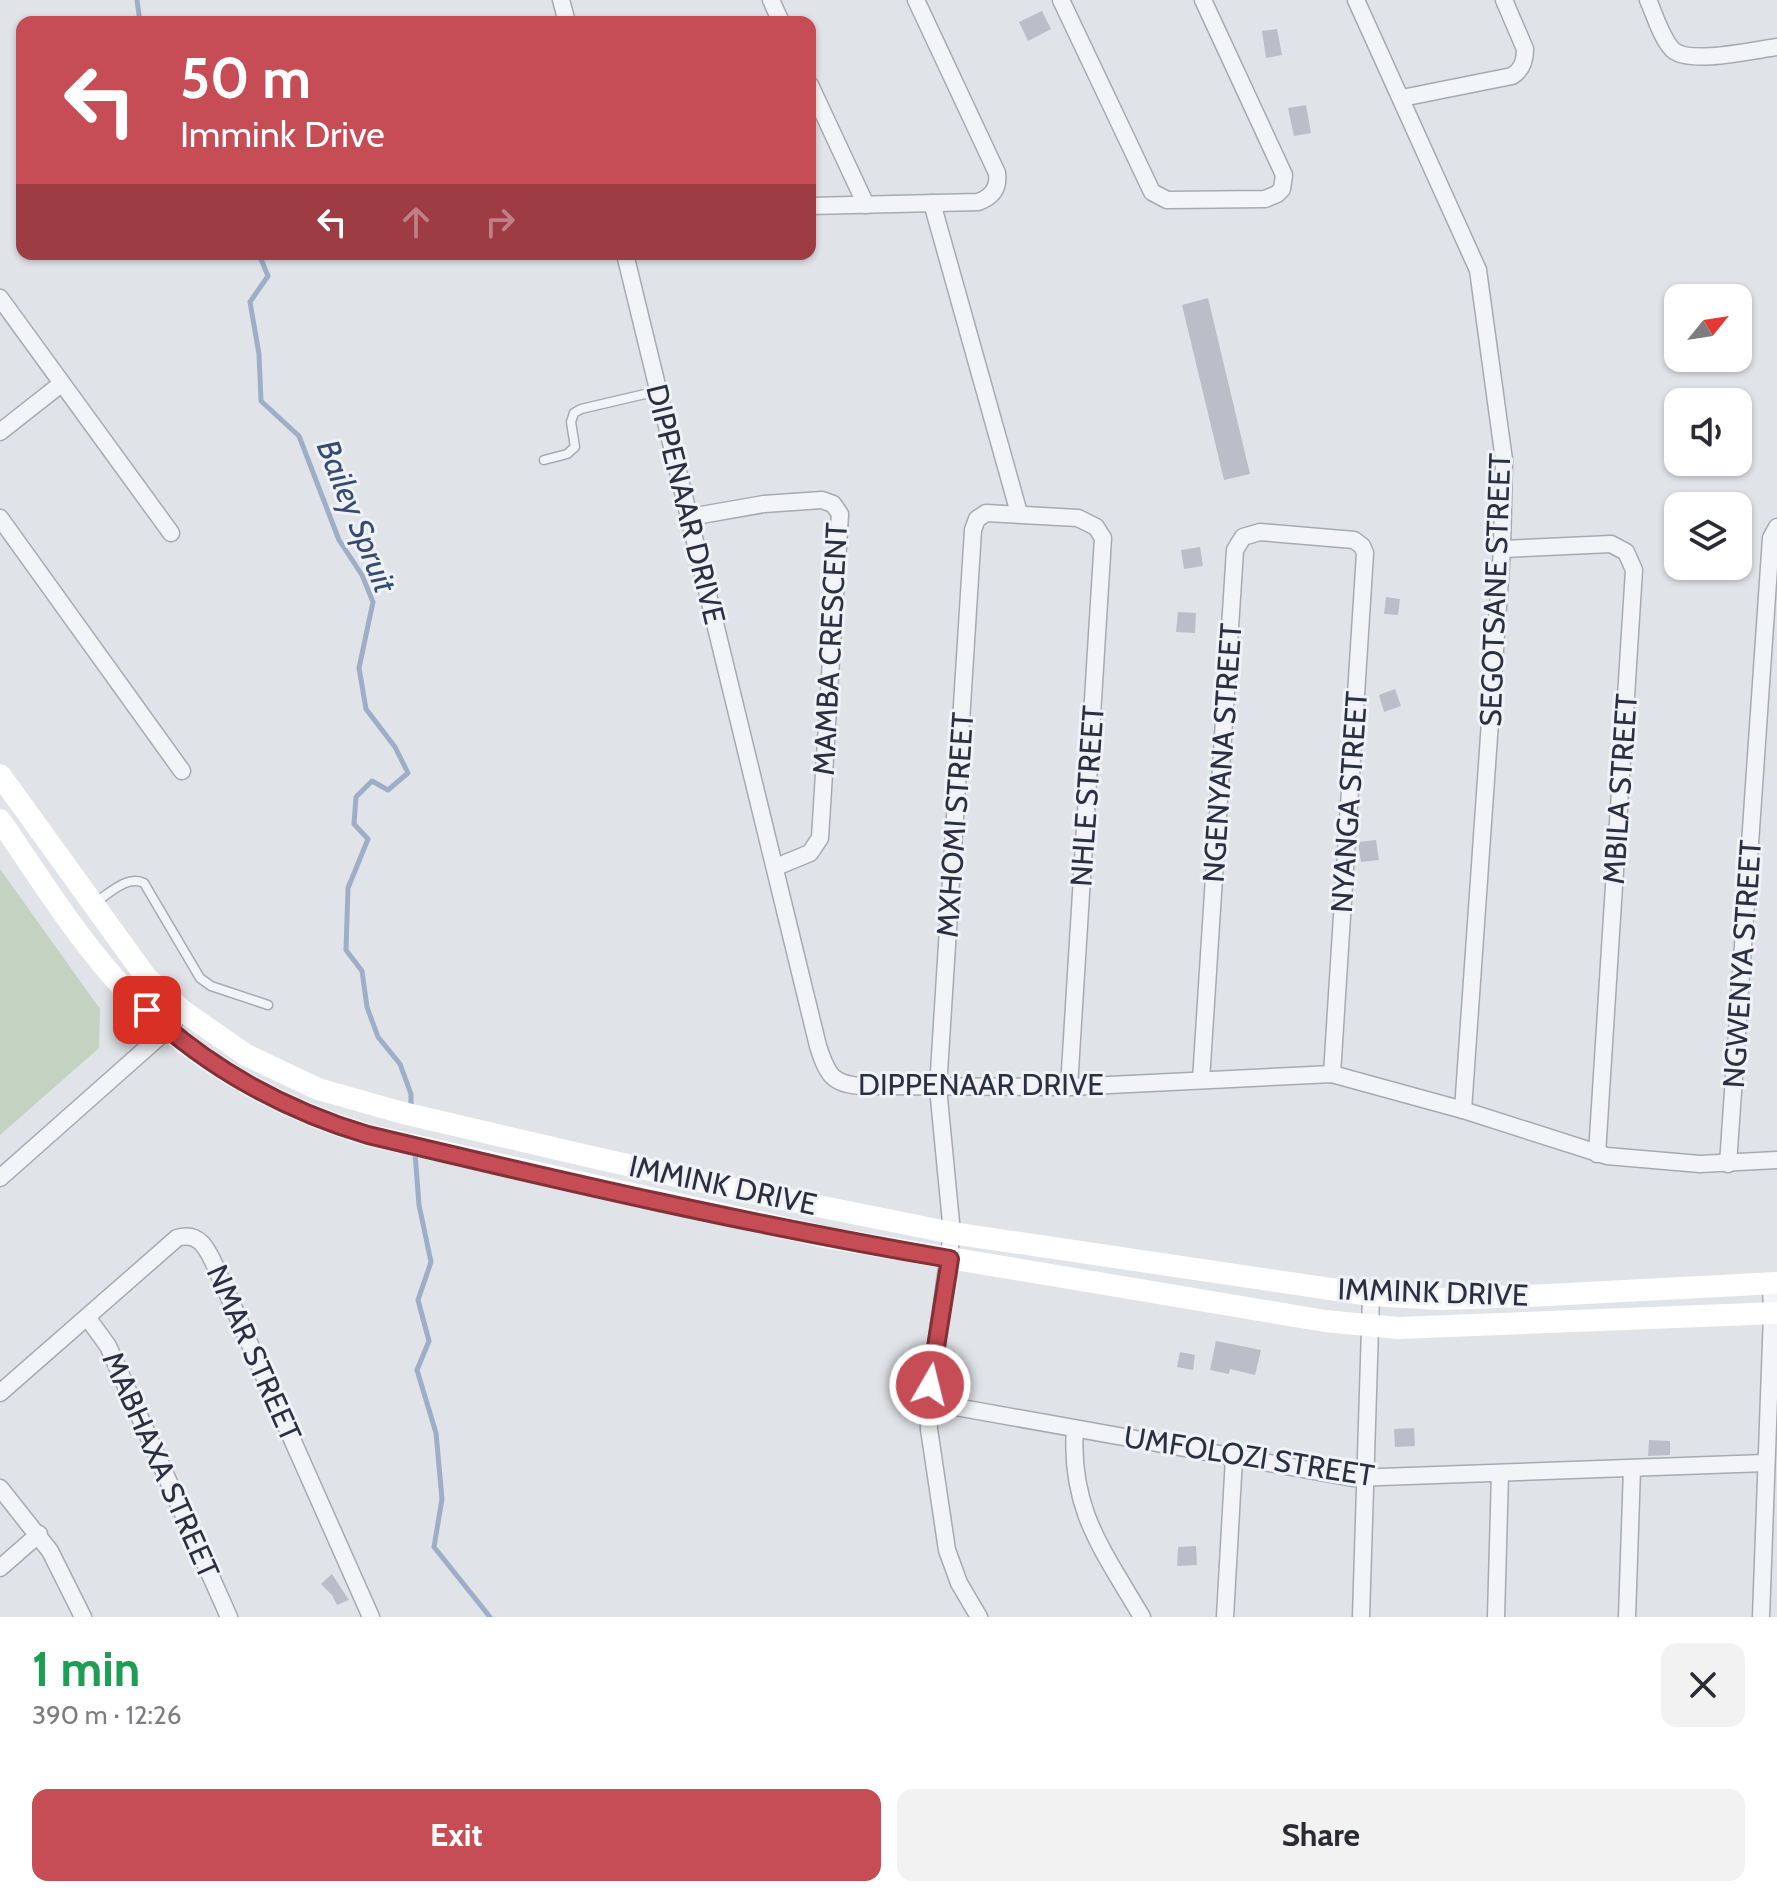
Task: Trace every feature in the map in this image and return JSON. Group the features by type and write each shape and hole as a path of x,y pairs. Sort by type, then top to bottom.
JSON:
{"main road":[{"name":"IMMINK DRIVE","path":"0,775 146,977 183,1011 246,1055 318,1089 471,1129 753,1193 952,1233 1371,1295 1470,1298 1774,1284"},
{"name":"IMMINK DRIVE","path":"0,820 93,953 167,1030 236,1077 324,1122 487,1163 830,1238 1245,1309 1370,1326 1414,1328 1774,1314"}],"street":[{"path":"816,206 978,202 992,194 998,181 997,173 916,0"},
{"path":"1061,0 1148,187 1155,195 1167,200 1265,199 1282,189 1284,175 1203,0"},
{"name":"SEGOTSANE STREET","path":"1356,0 1476,265 1482,284 1504,460 1502,549 1463,1110"},
{"path":"1402,98 1519,72 1525,49 1504,0"},
{"path":"1648,0 1667,41 1681,55 1719,55 1777,47"},
{"path":"816,98 866,205"},
{"path":"932,203 1019,513"},
{"name":"DIPPENAAR DRIVE","path":"626,260 818,1046 830,1075 838,1082 855,1086 938,1088 1069,1087 1332,1074 1463,1110 1597,1154 1686,1163 1777,1160"},
{"path":"0,298 171,533"},
{"path":"0,432 61,384"},
{"name":"MAMBA CRESCENT","path":"690,517 764,504 822,500 833,504 840,514 820,838 814,851 807,856 776,867"},
{"name":"MXHOMI STREET","path":"979,1617 959,1583 947,1550 929,1429 928,1402 952,1233 938,1088 973,530 977,519 986,513 1078,518"},
{"path":"0,518 182,771"},
{"name":"NHLE STREET","path":"1069,1087 1103,545 1101,533 1096,527 1078,518"},
{"name":"NGWENYA STREET","path":"1728,1164 1771,538 1777,527"},
{"name":"NGENYANA STREET","path":"1201,1080 1235,550 1243,537 1252,533 1350,539"},
{"name":"NYANGA STREET","path":"1332,1074 1365,553 1358,542 1350,539"},
{"name":"MBILA STREET","path":"1502,549 1611,544 1626,552 1634,570 1597,1154"},
{"path":"0,1178 167,1030 183,1011"},
{"name":"NMAR STREET","path":"0,1393 177,1238 192,1237 201,1242 216,1268 371,1617"},
{"path":"1761,1617 1774,1284"},
{"path":"1361,1617 1371,1295"},
{"name":"MABHAXA STREET","path":"87,1317 108,1346 229,1617"},
{"name":"UMFOLOZI STREET","path":"928,1402 1334,1476 1500,1474 1765,1463"},
{"path":"1075,1429 1077,1477 1085,1515 1142,1617"},
{"path":"1225,1617 1234,1458"},
{"path":"1627,1617 1632,1469"},
{"path":"1496,1617 1500,1474"},
{"path":"0,1488 39,1534 83,1617"},
{"path":"0,1568 39,1534"}],"lane":[{"path":"544,460 572,452 575,447 571,422 574,413 658,391"},
{"path":"92,905 129,881 144,883 200,978 211,986 268,1005"}],"green space":[{"path":"0,869 100,1009 99,1048 0,1135"}],"building":[{"path":"1042,11 1051,29 1028,41 1019,22"},
{"path":"1277,29 1282,55 1266,58 1262,31"},
{"path":"1306,105 1311,133 1294,136 1288,108"},
{"path":"1208,298 1250,474 1224,480 1182,305"},
{"path":"1200,547 1203,566 1184,569 1181,550"},
{"path":"1386,597 1400,599 1398,615 1384,614"},
{"path":"1178,612 1196,613 1195,633 1176,632"},
{"path":"1395,689 1401,706 1384,712 1379,695"},
{"path":"1376,840 1379,860 1361,862 1358,842"},
{"path":"1216,1341 1261,1350 1255,1375 1230,1369 1229,1374 1210,1370"},
{"path":"1180,1352 1195,1355 1193,1370 1177,1367"},
{"path":"1414,1428 1415,1446 1395,1447 1394,1429"},
{"path":"1649,1440 1670,1441 1670,1455 1648,1456"},
{"path":"1196,1546 1197,1565 1177,1566 1178,1547"},
{"path":"332,1574 349,1600 337,1605 321,1584"}],"waterway":[{"name":"Bailey Spruit","path":"137,0 139,16"},
{"name":"Bailey Spruit","path":"261,260 268,276 250,302 259,354 261,401 299,436 339,540 362,575 373,602 359,668 366,709 395,747 408,773 388,790 372,781 356,797 354,824 368,839 348,888 346,950 362,971 367,1007 378,1037 400,1064 411,1094 411,1107"},
{"name":"Bailey Spruit","path":"415,1153 419,1205 431,1262 418,1300 429,1341 417,1370 436,1433 442,1499 434,1547 490,1617"}],"route":[{"path":"147,1010 167,1030 236,1077 324,1122 368,1135 704,1212 950,1259 930,1385"}]}
